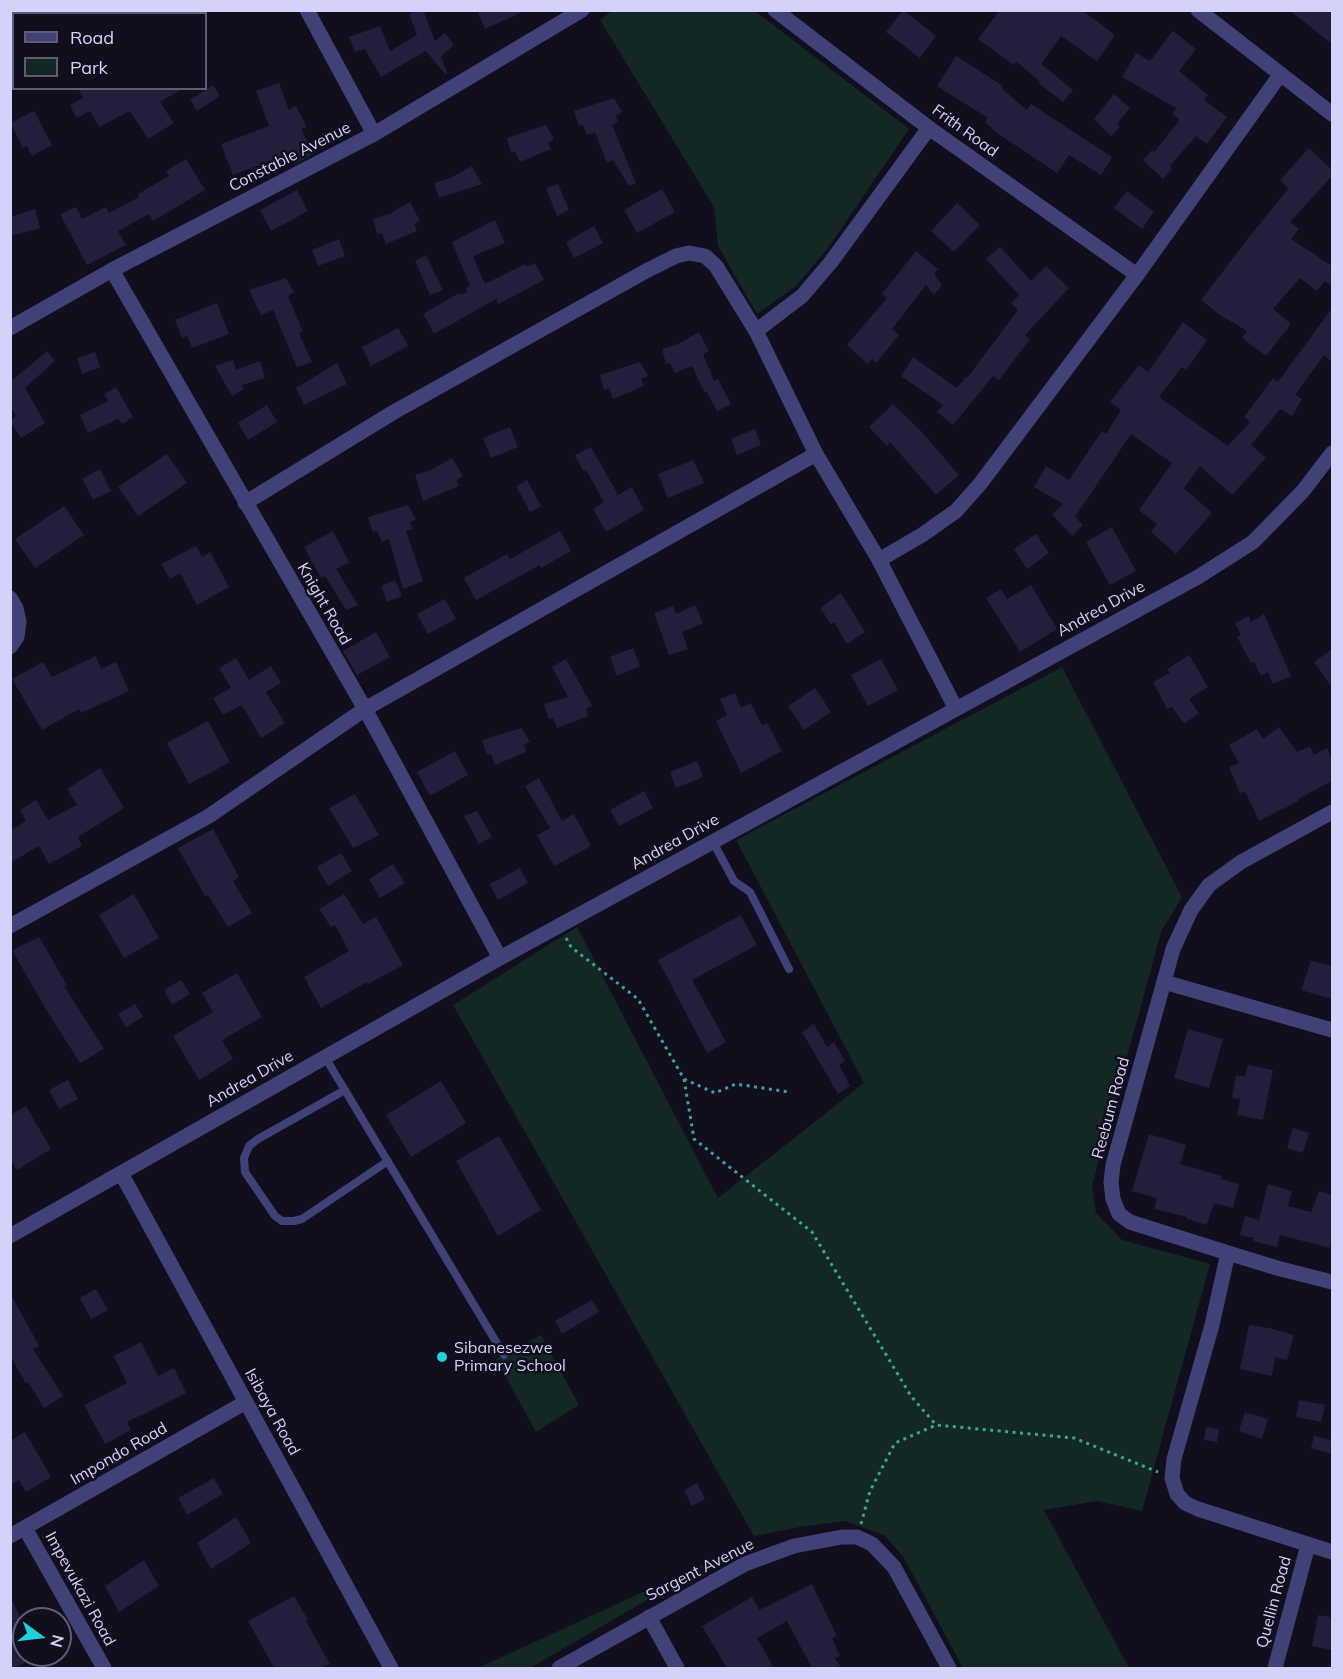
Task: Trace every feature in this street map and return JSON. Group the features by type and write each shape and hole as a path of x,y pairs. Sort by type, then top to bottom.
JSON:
{"street":[{"path":"307,10 374,134"},
{"name":"Constable Avenue","path":"10,328 112,270 374,134 582,10"},
{"name":"Frith Road","path":"775,10 929,128 1137,275"},
{"path":"1198,10 1332,114"},
{"path":"879,560 922,535 956,511 962,504 1014,441 1137,275 1280,75"},
{"path":"756,331 802,296 831,262 929,128"},
{"path":"245,503 441,384 676,256 689,253 705,256 717,266 756,331 816,454 879,560 956,710"},
{"name":"Knight Road","path":"112,270 365,709 500,958"},
{"name":"Andrea Drive","path":"10,1236 500,958 1198,577 1253,542 1303,491 1332,453"},
{"path":"10,926 208,816 365,709 816,454"},
{"path":"10,598 16,608 19,622 17,637 10,648"},
{"name":"Reebum Road","path":"1332,813 1241,862 1209,885 1191,910 1173,949 1113,1165 1111,1182 1113,1199 1119,1214 1130,1222 1277,1268 1332,1282"},
{"path":"1164,982 1332,1030"},
{"name":"Isibaya Road","path":"121,1173 391,1668"},
{"path":"1228,1253 1212,1325 1174,1459 1172,1478 1177,1494 1185,1503 1198,1509 1332,1552"},
{"name":"Impondo Road","path":"10,1536 246,1402"},
{"name":"Impevukazi Road","path":"25,1528 104,1668"},
{"name":"Sargent Avenue","path":"559,1668 745,1564 794,1546 842,1537 857,1537"},
{"path":"857,1537 872,1544 894,1567 949,1668"},
{"name":"Quellin Road","path":"1275,1668 1308,1545"},
{"path":"649,1617 677,1668"}],"lane":[{"path":"713,842 734,881 750,892 789,969"},
{"path":"325,1057 504,1355"},
{"path":"345,1090 258,1138 249,1146 244,1158 245,1172 275,1216 282,1221 294,1221 302,1219 388,1161"}],"path":[{"path":"559,927 571,947 638,999 684,1079 694,1140 812,1232 911,1396 936,1425"},
{"path":"684,1079 715,1093 736,1084 789,1092"},
{"path":"857,1537 870,1491 895,1443 936,1425 1074,1438 1172,1478"}],"green space":[{"path":"11,10 70,10 68,12 12,12 11,48"},
{"path":"613,10 755,11 909,129 828,248 796,286 757,314 718,246 714,207 600,20"},
{"path":"1062,667 1182,897 1161,932 1092,1186 1096,1213 1122,1240 1210,1264 1142,1511 1097,1501 1044,1510 1129,1668 963,1668 903,1556 884,1535 845,1521 754,1536 453,1005 577,927 718,1198 864,1083 736,840"},
{"path":"541,1335 579,1405 536,1432 496,1359"},
{"path":"728,1553 530,1668 478,1668"}],"building":[{"path":"423,10 435,41 445,33 454,45 441,56 447,73 445,74 426,51 381,77 365,49 355,52 349,37 380,26 390,51 417,35 409,14"},
{"path":"477,10 527,10 485,29"},
{"path":"903,10 936,36 920,58 886,32"},
{"path":"1000,10 1082,10 1115,35 1097,61 1061,36 1041,64 1073,90 1063,102 1016,61 1014,65 978,39"},
{"path":"1289,10 1332,10 1332,44"},
{"path":"1173,31 1196,49 1179,71 1208,95 1204,100 1227,117 1207,144 1196,136 1170,166 1172,169 1163,179 1143,160 1152,150 1154,152 1178,122 1179,119 1172,114 1176,108 1122,77 1136,53 1150,61"},
{"path":"956,56 1003,86 1001,88 1027,110 1031,104 1112,157 1101,175 1069,155 1057,173 997,133 985,122 988,118 937,86"},
{"path":"279,83 289,110 296,106 307,127 301,129 314,154 295,164 289,154 233,175 221,144 269,126 256,91"},
{"path":"213,85 220,96 197,111 190,100"},
{"path":"79,90 181,90 160,102 174,123 148,139 130,111 99,127 90,111 76,118 70,105 83,98"},
{"path":"1114,94 1130,108 1117,124 1120,127 1111,136 1094,119"},
{"path":"614,98 622,112 616,116 618,122 612,125 636,183 629,186 613,160 607,163 595,132 587,135 583,125 579,126 574,111"},
{"path":"34,111 52,145 32,156 27,146 23,148 10,123"},
{"path":"546,125 554,139 548,143 551,149 520,162 515,151 511,153 507,138"},
{"path":"1309,148 1332,170 1332,176 1290,222 1299,229 1291,239 1332,266 1332,287 1325,281 1317,291 1300,278 1273,309 1291,324 1266,356 1242,338 1247,331 1220,315 1201,300 1288,189 1280,180"},
{"path":"186,159 205,190 153,221 149,214 118,231 126,245 87,265 60,214 76,207 82,219 106,207 109,213 139,197 138,194 169,176 166,171"},
{"path":"472,166 482,184 439,198 434,183 450,178"},
{"path":"558,184 569,210 557,216 546,188"},
{"path":"662,189 675,212 637,233 624,210"},
{"path":"297,190 308,211 271,231 260,210"},
{"path":"1127,191 1154,212 1142,229 1114,208"},
{"path":"410,202 420,221 414,224 417,231 386,244 382,233 377,234 373,219 389,214"},
{"path":"957,203 980,225 954,252 931,231"},
{"path":"35,209 40,228 10,236 10,217"},
{"path":"495,220 505,243 473,256 485,284 525,264 527,267 535,263 544,280 498,304 496,299 434,334 423,314 459,293 460,295 467,292 466,288 470,286 452,242"},
{"path":"594,226 603,243 574,258 566,242"},
{"path":"339,239 345,256 318,266 312,250"},
{"path":"1000,247 1031,281 1046,266 1069,288 1025,335 1030,339 999,380 993,376 953,425 937,412 943,405 901,376 913,357 957,388 967,378 1018,310 1011,303 1019,295 986,259"},
{"path":"916,251 938,269 934,274 942,285 934,295 926,285 892,329 899,335 876,363 872,359 868,364 847,345 887,298 882,294"},
{"path":"426,255 443,290 430,295 415,261"},
{"path":"286,278 294,292 288,296 303,332 299,333 312,362 297,367 273,310 261,315 249,290"},
{"path":"217,303 229,334 192,348 187,336 182,338 175,320"},
{"path":"1332,308 1332,362 1324,355 1295,395 1302,399 1292,416 1280,409 1251,445 1266,458 1232,495 1200,466 1184,488 1212,513 1176,554 1151,532 1157,524 1139,510 1172,463 1131,434 1075,517 1083,525 1072,536 1052,514 1063,504 1034,487 1046,466 1069,480 1102,431 1106,434 1121,410 1110,402 1139,365 1148,372 1183,322 1207,340 1186,370 1182,367 1159,397 1228,446 1250,422 1244,417 1273,378 1278,382"},
{"path":"398,328 408,346 371,366 362,347"},
{"path":"699,332 709,351 703,354 714,381 718,379 731,404 717,411 706,391 704,392 692,366 675,373 670,363 666,364 662,349 678,344"},
{"path":"47,351 55,361 25,388 45,423 21,438 10,421 16,416 10,406 10,382"},
{"path":"95,352 100,367 82,374 77,358"},
{"path":"233,360 236,370 260,361 265,378 242,385 244,389 232,396 215,366"},
{"path":"640,362 648,376 641,379 644,386 613,399 609,388 604,390 600,375"},
{"path":"337,363 347,384 304,405 296,388"},
{"path":"116,387 133,417 122,424 118,419 88,433 80,415 108,401 104,394"},
{"path":"893,404 921,431 959,475 936,495 890,442 887,446 869,427"},
{"path":"267,405 277,422 248,440 238,423"},
{"path":"510,427 518,447 491,458 483,438"},
{"path":"755,429 761,445 737,455 731,439"},
{"path":"591,447 618,495 632,487 644,510 606,532 593,509 604,502 575,455"},
{"path":"167,454 187,483 138,516 118,487"},
{"path":"452,458 463,476 457,480 459,486 423,501 415,475 431,470"},
{"path":"693,460 704,483 668,498 658,474"},
{"path":"100,469 111,491 93,500 82,479"},
{"path":"527,480 541,506 530,512 516,486"},
{"path":"408,505 416,519 410,522 413,529 406,531 423,581 403,589 389,539 382,542 377,531 373,532 368,517"},
{"path":"64,506 84,535 35,568 15,539"},
{"path":"1112,527 1136,571 1110,585 1086,542"},
{"path":"333,531 349,562 336,569 358,605 346,610 325,576 321,578 304,547"},
{"path":"560,531 571,551 476,600 464,578 507,554 510,559"},
{"path":"1036,534 1049,553 1027,569 1014,549"},
{"path":"196,546 202,557 210,552 229,587 197,605 180,573 170,579 161,564"},
{"path":"395,580 402,596 387,602 381,586"},
{"path":"1031,585 1057,629 1020,652 986,598 1001,589 1007,599"},
{"path":"841,593 865,632 847,644 834,622 831,624 820,608"},
{"path":"445,599 456,619 428,634 417,614"},
{"path":"695,605 703,623 682,632 688,649 669,655 654,613 673,606 676,614"},
{"path":"1264,614 1291,676 1273,684 1268,672 1261,676 1254,662 1251,663 1237,637 1241,635 1235,623 1249,616 1251,622"},
{"path":"376,632 390,657 357,675 343,651"},
{"path":"633,648 640,666 617,676 610,657"},
{"path":"1332,649 1332,687 1314,662"},
{"path":"1189,655 1208,687 1189,699 1199,713 1184,724 1172,707 1167,709 1153,682 1170,673 1167,669"},
{"path":"96,656 101,669 116,662 129,691 81,713 79,709 42,730 12,679 43,662 52,677"},
{"path":"236,658 249,680 271,666 281,683 266,692 285,723 261,738 242,705 223,715 213,698 231,688 219,668"},
{"path":"566,659 592,706 586,709 588,716 557,728 553,718 549,719 544,704 568,697 552,667"},
{"path":"881,659 898,690 868,706 851,675"},
{"path":"815,688 831,712 804,730 788,706"},
{"path":"735,693 741,708 751,703 762,726 767,723 782,751 741,773 716,721 727,715 720,699"},
{"path":"208,721 230,762 189,784 167,743"},
{"path":"1279,727 1297,752 1310,746 1314,755 1327,748 1332,760 1332,781 1259,821 1245,791 1240,793 1229,767 1239,763 1229,745 1257,729 1263,739"},
{"path":"522,728 530,742 524,745 526,752 495,765 491,754 487,755 482,740"},
{"path":"455,751 468,775 430,796 417,772"},
{"path":"697,761 703,777 676,788 670,772"},
{"path":"100,768 124,808 78,837 82,846 49,864 39,846 10,863 10,831 26,821 20,810 36,800 48,820 77,805 67,789"},
{"path":"539,778 562,821 574,814 591,846 554,866 537,835 550,828 525,786"},
{"path":"644,791 653,808 619,826 610,810"},
{"path":"355,794 379,835 353,848 329,808"},
{"path":"477,811 492,837 479,844 464,816"},
{"path":"213,829 239,877 233,881 252,913 228,927 208,895 205,896 178,848"},
{"path":"341,853 352,871 328,886 317,867"},
{"path":"393,864 405,883 380,898 369,879"},
{"path":"520,868 528,883 498,900 490,884"},
{"path":"134,894 159,938 124,958 99,915"},
{"path":"344,894 363,924 376,917 403,965 321,1008 304,977 349,951 335,925 331,927 319,909"},
{"path":"741,915 757,945 692,980 726,1042 707,1053 658,960"},
{"path":"39,937 67,985 64,986 104,1049 80,1063 12,950"},
{"path":"1311,961 1332,966 1332,999 1301,990"},
{"path":"237,973 262,1017 222,1040 233,1059 199,1080 173,1036 213,1012 202,993"},
{"path":"181,980 190,994 172,1005 164,990"},
{"path":"135,1004 143,1017 126,1027 118,1014"},
{"path":"814,1024 827,1047 834,1042 845,1061 839,1065 850,1086 838,1094 802,1032"},
{"path":"1188,1029 1223,1039 1209,1088 1174,1078"},
{"path":"1248,1065 1273,1070 1263,1120 1237,1115 1240,1099 1232,1098 1236,1075 1245,1077"},
{"path":"68,1080 78,1099 59,1109 49,1090"},
{"path":"441,1081 466,1123 411,1157 386,1115"},
{"path":"26,1106 51,1149 17,1170 10,1159 10,1115"},
{"path":"1293,1128 1309,1133 1303,1153 1287,1148"},
{"path":"1149,1134 1186,1145 1180,1164 1222,1176 1221,1179 1239,1184 1233,1208 1214,1203 1207,1225 1187,1219 1187,1217 1154,1209 1157,1198 1132,1191"},
{"path":"499,1136 541,1210 498,1236 456,1161"},
{"path":"1268,1184 1292,1191 1288,1206 1311,1212 1319,1191 1332,1195 1330,1248 1280,1235 1277,1247 1240,1235 1245,1216 1259,1220"},
{"path":"96,1289 108,1310 91,1319 80,1298"},
{"path":"10,1293 39,1346 33,1349 63,1396 44,1408 28,1382 26,1384 10,1355"},
{"path":"592,1300 599,1312 562,1334 555,1321"},
{"path":"1249,1325 1294,1335 1287,1360 1275,1357 1272,1376 1240,1369"},
{"path":"141,1342 158,1376 174,1368 186,1393 127,1422 131,1430 105,1444 84,1405 127,1383 114,1356"},
{"path":"1299,1400 1325,1405 1321,1422 1296,1417"},
{"path":"1245,1412 1268,1419 1262,1439 1239,1431"},
{"path":"1206,1427 1219,1429 1217,1442 1204,1440"},
{"path":"25,1432 51,1477 26,1492 19,1480 10,1485 10,1441"},
{"path":"1314,1436 1332,1440 1332,1454 1311,1448"},
{"path":"214,1478 223,1494 187,1515 178,1498"},
{"path":"697,1483 705,1499 692,1506 684,1490"},
{"path":"236,1517 251,1543 211,1569 197,1543"},
{"path":"144,1560 159,1586 119,1612 105,1586"},
{"path":"812,1584 837,1636 832,1638 840,1656 835,1658 841,1668 812,1668 787,1621 757,1638 774,1668 727,1668 702,1626 752,1597 759,1610"},
{"path":"10,1596 15,1607 12,1607 12,1667 15,1667 10,1668"},
{"path":"294,1596 330,1664 322,1668 274,1668 248,1621"},
{"path":"1318,1615 1332,1617 1332,1650 1312,1646"}],"place":[{"name":"Sibanesezwe Primary School","path":"442,1357"}]}
